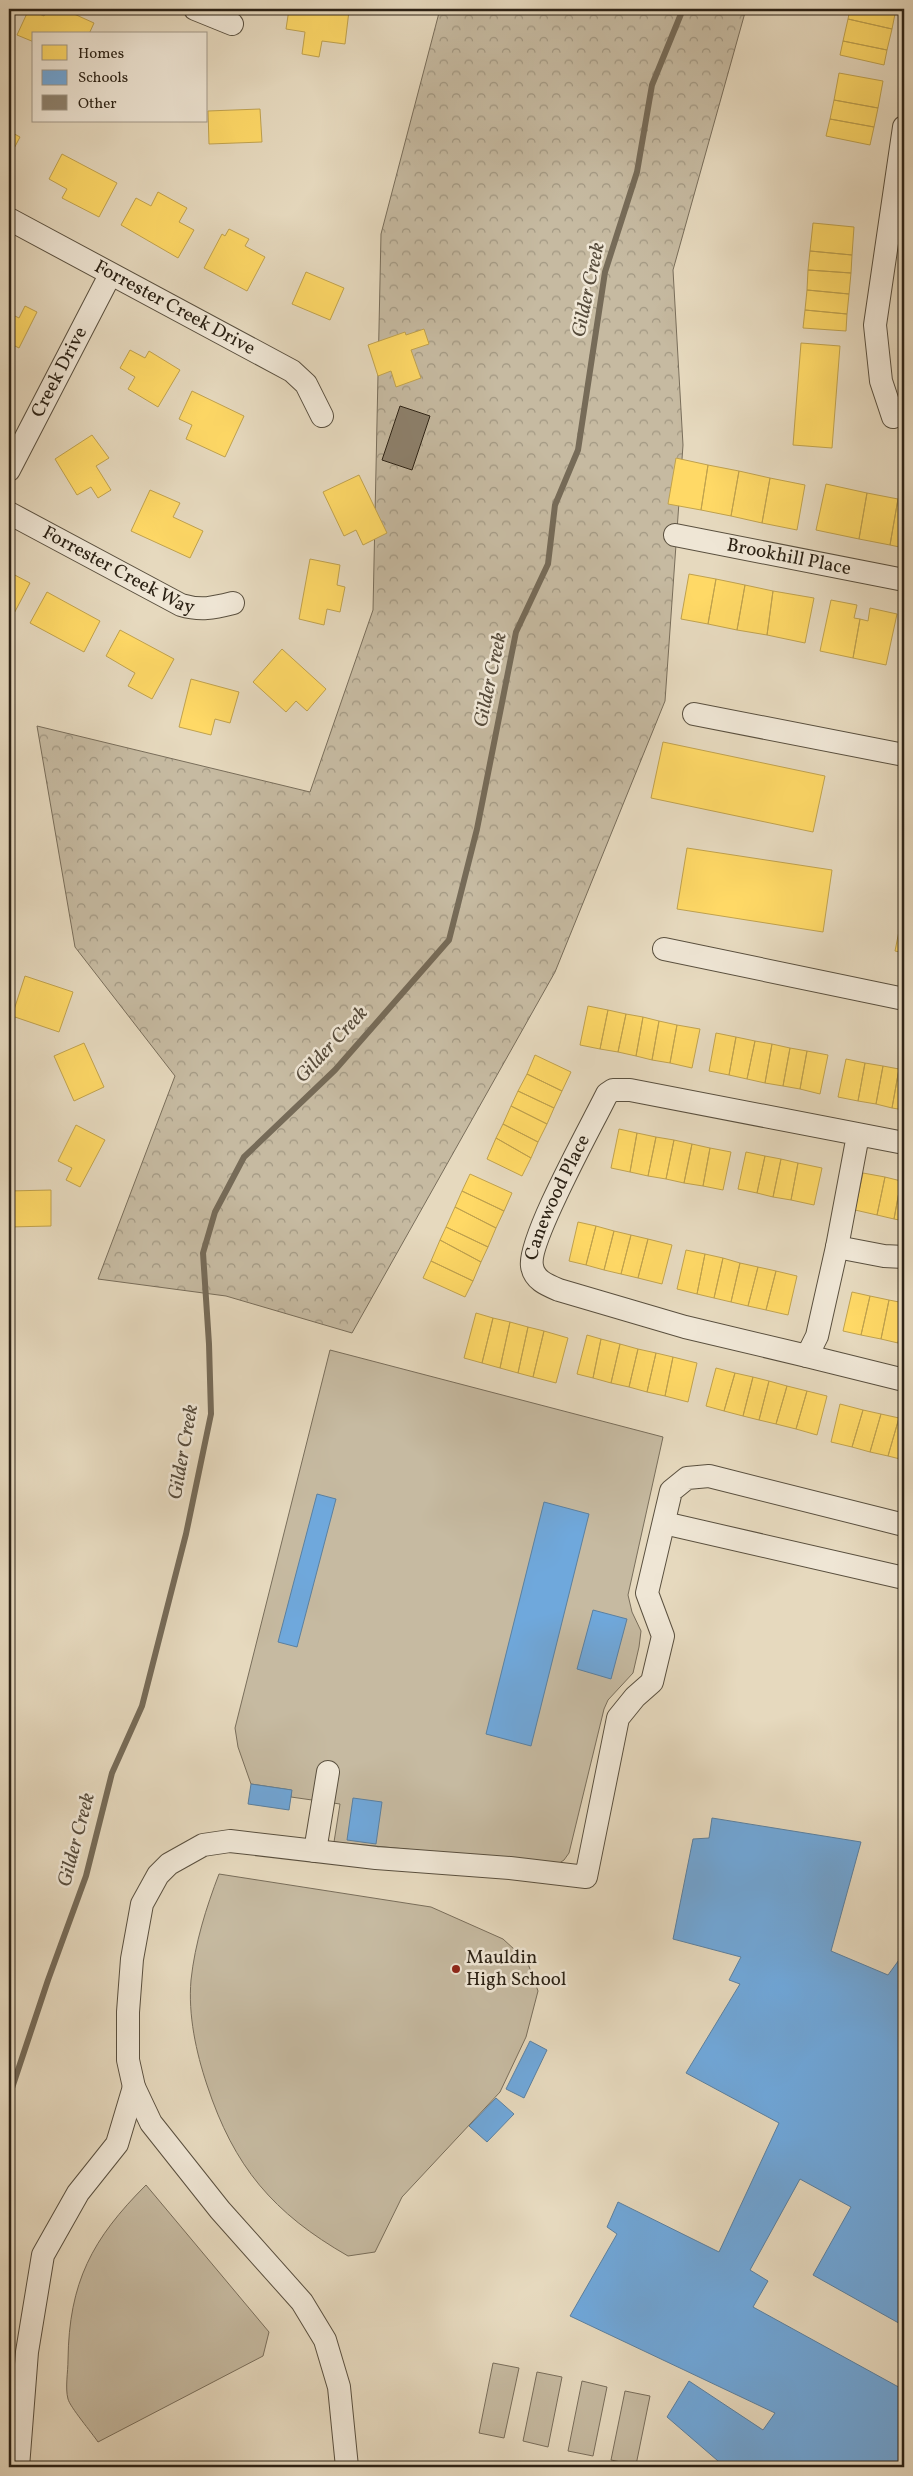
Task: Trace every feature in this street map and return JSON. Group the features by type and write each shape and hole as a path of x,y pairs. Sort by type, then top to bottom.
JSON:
{"street":[{"path":"195,9 232,24"},
{"path":"892,417 881,381 875,325 904,127"},
{"name":"Forrester Creek Drive","path":"9,219 110,275 292,371 306,384 322,416"},
{"name":"Creek Drive","path":"9,470 110,275"},
{"name":"Forrester Creek Way","path":"9,513 181,604 198,610 233,602"},
{"name":"Brookhill Place","path":"675,535 904,580"},
{"path":"694,714 904,755"},
{"path":"664,949 904,999"},
{"name":"Canewood Place","path":"904,1144 630,1090 614,1090 607,1094 566,1176 532,1251 532,1268 535,1275 544,1284 559,1290 685,1327 904,1380"},
{"path":"807,1356 817,1336 837,1248 858,1135"},
{"path":"837,1248 884,1256 904,1257"},
{"path":"347,2467 339,2387 325,2340 302,2302 220,2210 151,2123 134,2087 128,2060 128,2012 132,1959 142,1904 158,1875 182,1855 203,1845 230,1841 376,1858 510,1868 586,1877 618,1718 652,1682 661,1644 662,1636 647,1594 671,1491 686,1478 709,1476 904,1525"},
{"path":"664,1523 904,1578"},
{"path":"315,1851 328,1772"},
{"path":"18,2467 27,2352 43,2255 78,2193 117,2144 134,2087"}],"green space":[{"path":"440,9 746,9 673,270 683,445 665,701 555,972 352,1333 226,1296 98,1279 175,1076 75,947 37,726 310,792 373,610 381,234"},
{"path":"330,1350 663,1437 628,1595 632,1612 641,1631 633,1673 608,1700 604,1709 569,1853 558,1864 334,1842 340,1804 291,1797 291,1790 251,1784 238,1747 235,1728"},
{"path":"219,1874 431,1907 503,1939 527,1961 538,1991 526,2037 500,2092 402,2197 375,2252 348,2256 298,2223 259,2185 230,2140 218,2114 199,2060 192,2020 190,1993 198,1939"},
{"path":"146,2185 269,2332 263,2356 98,2442 73,2408 67,2395 69,2332 73,2307 87,2264 98,2244 111,2224"},
{"path":"493,2363 519,2368 504,2438 479,2433"},
{"path":"537,2372 562,2377 548,2447 523,2441"},
{"path":"582,2381 607,2387 593,2456 568,2451"},
{"path":"625,2391 650,2396 636,2465 611,2460"}],"building: Homes":[{"path":"29,9 44,16 47,9 63,9 94,23 90,32 32,32 32,41 17,35"},
{"path":"289,9 349,11 345,44 322,41 319,57 302,54 305,32 286,29"},
{"path":"850,9 896,9 892,29 848,19"},
{"path":"848,19 892,29 887,50 843,41"},
{"path":"843,41 887,50 884,65 840,55"},
{"path":"839,73 883,81 878,108 834,100"},
{"path":"834,100 878,108 874,127 830,119"},
{"path":"260,109 262,142 209,144 208,111"},
{"path":"830,119 874,127 870,145 826,136"},
{"path":"9,131 20,137 9,158"},
{"path":"62,154 117,183 99,217 62,198 67,189 49,179"},
{"path":"158,192 187,208 179,222 194,230 178,258 121,225 136,198 151,206"},
{"path":"813,223 854,227 852,255 810,251"},
{"path":"229,229 249,239 245,246 265,257 247,291 204,268 222,234 225,236"},
{"path":"810,251 852,255 851,273 808,270"},
{"path":"808,270 851,273 849,294 807,290"},
{"path":"306,272 344,288 330,320 292,304"},
{"path":"807,290 849,294 847,314 805,310"},
{"path":"25,306 37,312 19,348 9,343 9,313 19,318"},
{"path":"805,310 847,314 846,331 803,328"},
{"path":"424,329 429,344 411,350 421,378 396,387 391,371 378,376 368,345 405,332 406,335"},
{"path":"801,343 840,346 832,448 793,445"},
{"path":"130,350 145,358 149,351 180,370 158,407 128,389 135,377 120,368"},
{"path":"192,391 244,416 225,457 186,439 192,425 179,419"},
{"path":"92,435 109,458 96,466 111,490 98,498 91,487 77,495 55,459"},
{"path":"676,458 708,465 701,510 668,504"},
{"path":"708,465 739,471 731,516 701,510"},
{"path":"739,471 770,478 762,523 731,516"},
{"path":"359,475 387,533 363,545 356,530 344,536 323,492"},
{"path":"770,478 805,485 797,530 762,523"},
{"path":"826,484 867,493 859,539 816,530"},
{"path":"150,490 180,503 173,517 203,531 190,558 131,531"},
{"path":"867,493 898,499 890,545 859,539"},
{"path":"898,499 904,500 904,548 890,545"},
{"path":"310,559 340,565 337,585 345,587 340,612 327,609 324,625 299,619"},
{"path":"9,572 30,583 9,623"},
{"path":"689,574 716,579 708,624 681,619"},
{"path":"716,579 745,585 737,630 708,624"},
{"path":"745,585 773,591 767,635 737,630"},
{"path":"773,591 814,598 805,643 767,635"},
{"path":"47,592 100,621 84,652 30,623"},
{"path":"831,600 857,605 854,618 860,619 853,658 820,651"},
{"path":"870,608 897,614 886,665 853,658 860,619 868,621"},
{"path":"120,630 174,659 152,699 128,686 135,673 106,656"},
{"path":"282,649 326,689 307,711 296,701 286,712 253,682"},
{"path":"191,679 239,692 230,723 215,719 211,735 179,727"},
{"path":"663,742 825,776 813,832 651,798"},
{"path":"687,848 832,870 823,932 677,909"},
{"path":"904,906 904,953 895,951"},
{"path":"25,976 73,992 59,1032 12,1016"},
{"path":"588,1006 608,1010 600,1049 580,1045"},
{"path":"608,1010 626,1014 618,1052 600,1049"},
{"path":"626,1014 643,1017 636,1056 618,1052"},
{"path":"643,1017 659,1021 652,1060 636,1056"},
{"path":"659,1021 677,1025 670,1063 652,1060"},
{"path":"677,1025 700,1029 692,1068 670,1063"},
{"path":"716,1033 736,1037 729,1075 709,1071"},
{"path":"736,1037 755,1041 747,1079 729,1075"},
{"path":"755,1041 772,1044 765,1083 747,1079"},
{"path":"84,1043 104,1087 74,1101 54,1056"},
{"path":"772,1044 790,1048 783,1086 765,1083"},
{"path":"790,1048 807,1051 800,1089 783,1086"},
{"path":"807,1051 828,1055 820,1094 800,1089"},
{"path":"535,1055 571,1072 562,1091 527,1074"},
{"path":"846,1059 865,1063 858,1101 838,1097"},
{"path":"865,1063 883,1066 876,1104 858,1101"},
{"path":"883,1066 899,1069 892,1108 876,1104"},
{"path":"899,1069 904,1070 904,1110 892,1108"},
{"path":"527,1074 562,1091 554,1108 518,1091"},
{"path":"518,1091 554,1108 547,1124 511,1106"},
{"path":"511,1106 547,1124 538,1142 503,1124"},
{"path":"503,1124 538,1142 531,1158 496,1138"},
{"path":"76,1125 105,1140 80,1187 66,1180 72,1168 58,1161"},
{"path":"619,1129 637,1133 630,1172 611,1168"},
{"path":"637,1133 656,1137 648,1176 630,1172"},
{"path":"656,1137 674,1140 666,1179 648,1176"},
{"path":"496,1138 531,1158 522,1176 487,1159"},
{"path":"674,1140 692,1144 684,1183 666,1179"},
{"path":"692,1144 710,1148 703,1186 684,1183"},
{"path":"710,1148 731,1152 723,1190 703,1186"},
{"path":"746,1152 765,1156 757,1193 738,1189"},
{"path":"765,1156 781,1159 773,1197 757,1193"},
{"path":"781,1159 798,1163 791,1200 773,1197"},
{"path":"798,1163 822,1168 814,1205 791,1200"},
{"path":"863,1173 885,1177 877,1215 855,1210"},
{"path":"470,1174 512,1193 504,1211 462,1191"},
{"path":"885,1177 901,1181 894,1219 877,1215"},
{"path":"901,1181 904,1182 904,1221 894,1219"},
{"path":"51,1190 51,1226 9,1227 9,1191"},
{"path":"462,1191 504,1211 496,1228 455,1207"},
{"path":"455,1207 496,1228 488,1247 446,1227"},
{"path":"578,1222 596,1226 586,1265 569,1261"},
{"path":"596,1226 614,1231 604,1270 586,1265"},
{"path":"446,1227 488,1247 481,1262 440,1240"},
{"path":"614,1231 631,1235 621,1274 604,1270"},
{"path":"631,1235 648,1239 638,1278 621,1274"},
{"path":"648,1239 672,1245 662,1284 638,1278"},
{"path":"440,1240 481,1262 473,1281 431,1261"},
{"path":"686,1250 705,1254 697,1294 677,1289"},
{"path":"705,1254 723,1258 714,1298 697,1294"},
{"path":"723,1258 740,1263 731,1302 714,1298"},
{"path":"431,1261 473,1281 465,1297 423,1278"},
{"path":"740,1263 758,1267 748,1306 731,1302"},
{"path":"758,1267 776,1271 766,1310 748,1306"},
{"path":"776,1271 797,1276 788,1315 766,1310"},
{"path":"852,1292 870,1296 861,1335 843,1331"},
{"path":"870,1296 889,1300 881,1339 861,1335"},
{"path":"889,1300 904,1303 904,1317 898,1343 881,1339"},
{"path":"476,1313 493,1318 482,1363 464,1358"},
{"path":"904,1317 904,1344 898,1343"},
{"path":"493,1318 510,1322 500,1368 482,1363"},
{"path":"510,1322 528,1327 518,1373 500,1368"},
{"path":"528,1327 544,1331 533,1377 518,1373"},
{"path":"544,1331 568,1338 556,1383 533,1377"},
{"path":"587,1335 601,1339 593,1378 577,1374"},
{"path":"601,1339 620,1344 611,1383 593,1378"},
{"path":"620,1344 638,1349 629,1387 611,1383"},
{"path":"638,1349 656,1353 647,1392 629,1387"},
{"path":"656,1353 673,1357 665,1396 647,1392"},
{"path":"673,1357 697,1363 688,1402 665,1396"},
{"path":"716,1368 735,1373 724,1411 706,1406"},
{"path":"735,1373 753,1377 743,1416 724,1411"},
{"path":"753,1377 769,1381 759,1420 743,1416"},
{"path":"769,1381 787,1386 776,1424 759,1420"},
{"path":"787,1386 807,1391 796,1429 776,1424"},
{"path":"807,1391 827,1396 817,1435 796,1429"},
{"path":"840,1404 863,1410 852,1447 831,1442"},
{"path":"863,1410 881,1414 870,1452 852,1447"},
{"path":"881,1414 899,1418 888,1456 870,1452"},
{"path":"899,1418 904,1419 904,1460 888,1456"}],"building: Schools":[{"path":"317,1494 336,1499 297,1647 278,1642"},
{"path":"544,1502 589,1514 531,1746 486,1734"},
{"path":"593,1610 627,1619 611,1679 577,1669"},
{"path":"251,1784 292,1790 289,1810 248,1804"},
{"path":"353,1798 382,1802 376,1844 347,1840"},
{"path":"712,1818 861,1842 831,1951 888,1975 904,1953 904,2326 813,2275 851,2207 800,2179 750,2270 768,2281 753,2307 904,2390 904,2467 725,2467 667,2417 689,2381 763,2430 775,2413 570,2316 617,2234 607,2227 618,2202 719,2252 779,2123 686,2073 740,1984 729,1980 741,1957 673,1939 693,1839 709,1838"},
{"path":"530,2041 547,2050 524,2098 506,2089"},
{"path":"496,2098 514,2114 487,2142 469,2126"}],"building: Other":[{"path":"400,406 430,416 412,470 382,460"}],"waterway":[{"name":"Gilder Creek","path":"9,2097 48,1980 86,1876 112,1773 142,1706 186,1534 211,1414 203,1253 215,1212 244,1157 335,1070 449,940 477,829 516,632 548,564 555,505 578,450 605,272 637,172 652,85 683,9"}],"place":[{"name":"Mauldin High School","path":"456,1969"}]}
